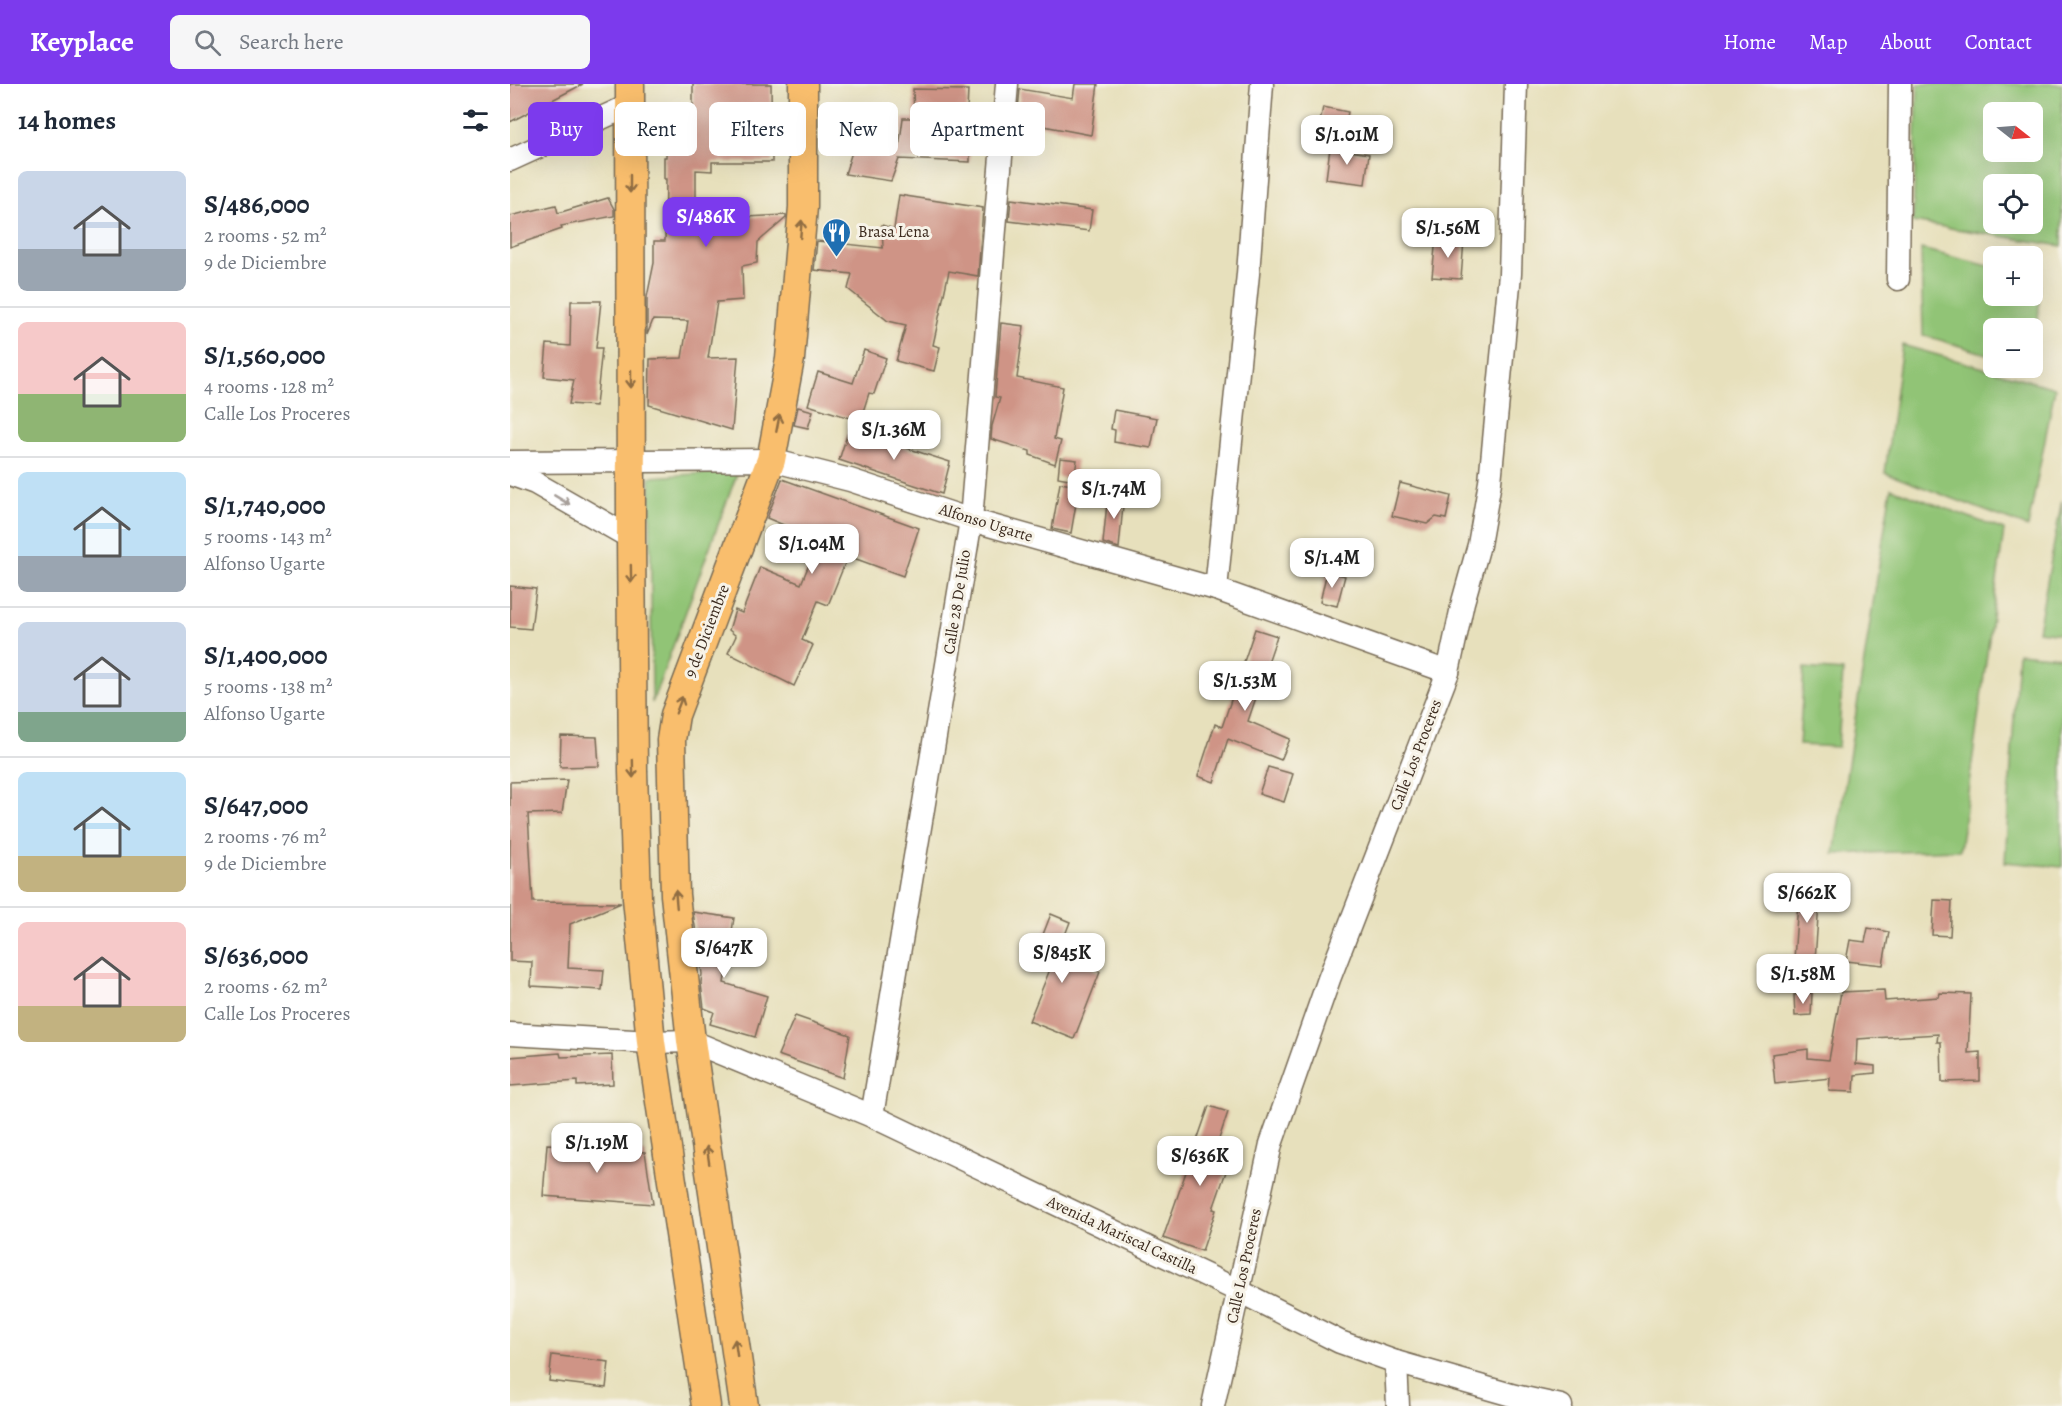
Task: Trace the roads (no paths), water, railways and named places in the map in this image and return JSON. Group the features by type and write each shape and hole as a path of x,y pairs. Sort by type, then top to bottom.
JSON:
{"main road":[{"name":"9 de Diciembre","path":"744,1406 691,1041 675,895 671,740 675,715 771,460 790,359 802,219 803,84"},
{"path":"630,94 633,771 637,898 651,1042 706,1406"}],"street":[{"name":"Calle 28 De Julio","path":"872,1116 971,520 1006,84"},
{"path":"1216,589 1248,274 1262,84"},
{"name":"Calle Los Proceres","path":"1213,1406 1271,1144 1329,979 1448,672 1463,602 1479,545 1490,482 1510,274 1516,84"},
{"path":"1898,279 1900,84"},
{"path":"510,160 630,94"},
{"name":"Alfonso Ugarte","path":"510,462 771,460 850,480 971,520 1216,589 1448,672"},
{"path":"510,474 535,483 631,538"},
{"path":"510,1034 651,1042 691,1041"},
{"name":"Avenida Mariscal Castilla","path":"691,1041 872,1116 1239,1291 1340,1342 1396,1362 1515,1396 1561,1406"},
{"path":"1396,1362 1398,1406"}],"place":[{"name":"Brasa Lena","path":"837,258"}]}
